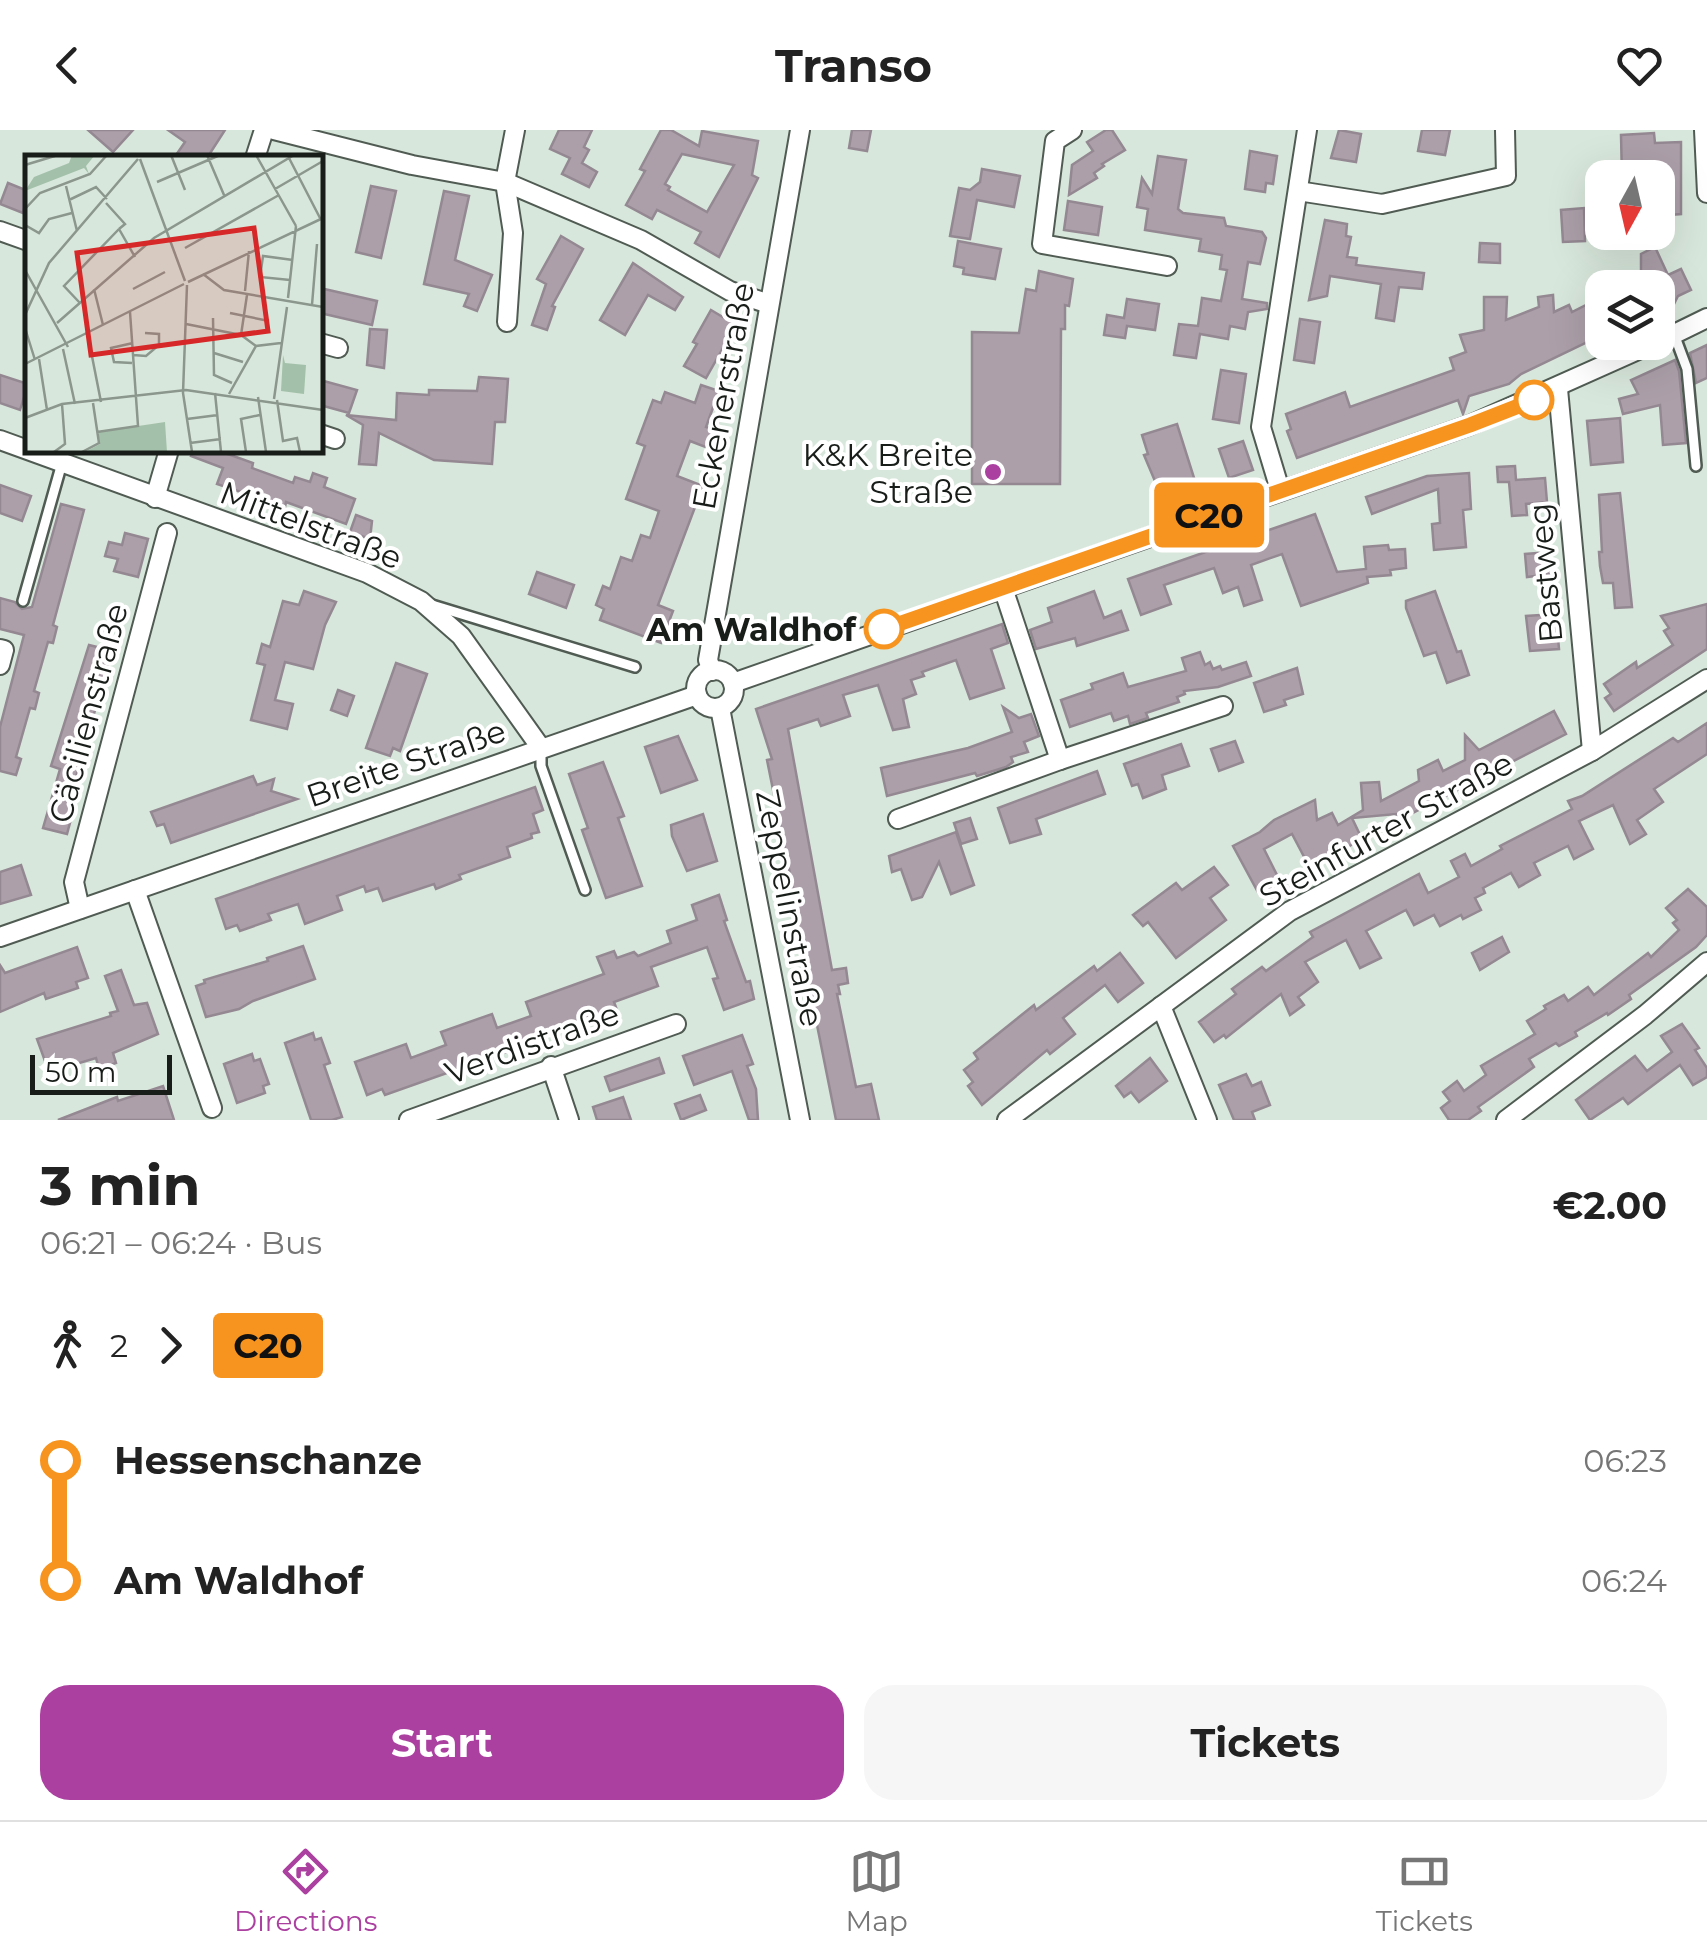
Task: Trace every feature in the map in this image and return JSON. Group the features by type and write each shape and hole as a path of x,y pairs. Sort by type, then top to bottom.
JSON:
{"street":[{"path":"257,155 264,130"},
{"path":"276,130 412,165 505,182 641,240 730,292 769,304"},
{"path":"507,322 513,233 505,182 515,130"},
{"name":"Eckenerstraße","path":"712,671 708,660 800,130"},
{"path":"1072,130 1056,141 1042,244 1167,266"},
{"path":"1280,490 1261,426 1307,130"},
{"path":"1298,191 1382,204 1506,176 1505,130"},
{"path":"1704,130 1707,193"},
{"path":"0,231 25,240"},
{"path":"1675,333 1707,318"},
{"path":"733,683 1470,425 1619,360"},
{"name":"Bastweg","path":"1558,389 1592,751"},
{"name":"Mittelstraße","path":"0,440 25,449"},
{"name":"Mittelstraße","path":"32,452 366,572 421,601 462,636 540,748"},
{"path":"156,498 169,452"},
{"name":"Cäcilienstraße","path":"80,909 74,882 168,534"},
{"path":"1003,588 1060,760"},
{"path":"0,649 4,650 0,665"},
{"path":"712,671 724,673 733,683 732,698 720,708 706,706 697,695 699,680 712,671"},
{"name":"Steinfurter Straße","path":"1007,1120 1290,910 1592,751 1707,679"},
{"name":"Breite Straße","path":"0,937 697,695"},
{"path":"898,820 1222,706"},
{"name":"Zeppelinstraße","path":"720,708 800,1120"},
{"path":"135,890 212,1108"},
{"path":"1506,1120 1645,1016 1707,962"},
{"path":"1162,1006 1207,1120"},
{"name":"Verdistraße","path":"409,1120 676,1024"},
{"path":"552,1066 568,1120"}],"lane":[{"path":"1675,354 1687,370 1696,466"},
{"path":"23,601 62,463"},
{"path":"421,601 634,668"},
{"path":"540,748 541,766 585,890"}],"building":[{"path":"88,130 133,130 113,152"},
{"path":"168,130 225,130 209,155 176,155 185,142"},
{"path":"559,130 592,130 582,163 597,172 589,187 562,174 570,158 550,149"},
{"path":"661,130 671,130 699,146 702,131 758,141 752,175 758,178 719,257 695,243 701,232 657,210 652,219 626,205 645,171 640,169","holes":["682,154 734,165 707,212 668,190 670,187 665,184"]},
{"path":"852,130 871,130 867,151 849,148"},
{"path":"1112,130 1125,150 1102,164 1094,173 1097,178 1069,195 1072,165 1093,151 1087,142"},
{"path":"1339,130 1361,134 1356,162 1331,158"},
{"path":"1422,130 1450,130 1445,155 1418,151"},
{"path":"1654,133 1655,143 1681,142 1681,214 1675,215 1675,160 1622,160 1621,135"},
{"path":"1250,151 1277,156 1273,184 1266,183 1265,192 1245,189"},
{"path":"1158,156 1186,160 1178,209 1183,213 1224,218 1226,226 1262,232 1266,238 1260,264 1248,262 1242,299 1267,303 1267,309 1248,312 1245,329 1230,326 1228,339 1200,334 1196,358 1174,355 1179,324 1198,326 1202,298 1221,301 1227,270 1220,269 1222,255 1199,251 1201,239 1145,230 1148,209 1137,207 1142,178 1152,194"},
{"path":"982,169 1020,176 1014,207 977,200 970,239 950,236 959,188 970,190 980,182"},
{"path":"8,183 25,190 23,213 0,204"},
{"path":"371,186 396,191 381,258 356,252"},
{"path":"444,191 469,196 455,260 492,275 477,311 464,306 469,294 424,284"},
{"path":"1068,201 1102,207 1098,235 1064,230"},
{"path":"1584,208 1585,241 1563,242 1561,210"},
{"path":"1325,220 1347,224 1346,236 1351,237 1347,257 1357,258 1356,265 1424,273 1422,289 1399,287 1394,321 1376,318 1381,284 1330,276 1327,296 1309,300"},
{"path":"561,236 583,249 552,306 555,307 547,330 532,325 546,284 537,279"},
{"path":"958,241 1001,249 995,279 963,274 964,268 954,266"},
{"path":"1480,243 1500,244 1500,263 1479,262"},
{"path":"1656,250 1666,270 1641,270 1641,254"},
{"path":"633,263 683,297 675,310 648,295 625,335 600,320"},
{"path":"1681,269 1691,290 1675,302 1675,272"},
{"path":"1039,271 1073,279 1069,306 1065,305 1065,329 1061,329 1060,484 972,484 972,332 1019,333 1026,289 1036,291"},
{"path":"322,288 377,301 372,325 322,313"},
{"path":"1553,295 1554,312 1569,305 1572,312 1585,306 1585,343 1521,374 1509,384 1469,396 1463,414 1458,400 1297,458 1287,431 1291,429 1286,414 1345,392 1350,407 1454,370 1450,358 1466,352 1460,335 1484,330 1484,297 1507,297 1506,320 1539,307 1538,297"},
{"path":"1127,299 1159,304 1155,330 1127,326 1125,338 1104,335 1107,315 1124,318"},
{"path":"711,310 736,325 706,378 684,366"},
{"path":"1300,319 1320,322 1314,363 1294,360"},
{"path":"370,329 387,330 384,368 367,365"},
{"path":"1707,345 1707,378 1696,383 1690,353"},
{"path":"1675,360 1686,443 1663,445 1660,405 1623,414 1619,399 1638,394 1631,380"},
{"path":"1221,370 1246,374 1239,423 1213,419"},
{"path":"0,375 25,383 20,410 0,403"},
{"path":"479,377 508,379 505,422 495,422 492,464 434,460 379,433 376,465 359,464 363,425 346,415 396,420 397,393 477,391"},
{"path":"322,381 357,390 349,413 322,406"},
{"path":"701,385 719,391 706,427 715,430 708,448 690,441 677,476 703,486 658,605 673,611 661,643 600,620 604,609 596,605 603,586 610,589 621,557 632,561 641,535 650,538 659,511 626,499 645,446 637,443 653,400 661,403 665,392 695,403"},
{"path":"1620,418 1623,462 1591,465 1587,421"},
{"path":"1177,424 1195,481 1160,493 1144,455 1148,454 1142,435"},
{"path":"1243,441 1253,470 1229,478 1219,449"},
{"path":"192,452 228,454 253,463 252,468 293,483 295,477 310,482 313,473 327,478 324,487 355,499 346,524 286,502 285,507 217,484 223,468 191,456"},
{"path":"1515,466 1516,480 1545,478 1547,502 1526,504 1527,515 1512,516 1509,482 1498,482 1497,467"},
{"path":"1469,473 1471,509 1463,510 1466,547 1434,550 1432,524 1440,523 1438,489 1372,514 1366,497 1427,476"},
{"path":"0,485 31,496 22,521 0,513"},
{"path":"1620,493 1632,607 1615,608 1613,583 1603,583 1600,566 1599,495"},
{"path":"61,504 84,510 53,625 57,627 53,643 48,642 34,691 39,693 35,709 30,708 16,757 21,759 16,775 0,771 0,727 24,635 0,629 0,598 15,602 22,609 32,607"},
{"path":"1315,514 1337,572 1366,569 1364,547 1388,545 1389,550 1405,549 1406,568 1390,570 1391,575 1367,577 1368,583 1301,606 1282,554 1251,565 1262,600 1244,606 1238,587 1223,593 1214,568 1164,585 1171,604 1141,615 1128,579"},
{"path":"356,515 372,521 370,539 350,532"},
{"path":"125,533 148,539 138,577 114,571 118,559 105,556 109,542 122,545"},
{"path":"1550,552 1552,574 1527,577 1525,554"},
{"path":"537,572 574,585 566,608 529,594"},
{"path":"304,591 336,602 313,669 285,662 275,700 293,704 287,729 251,720 265,665 257,663 262,644 270,647 283,601 299,605"},
{"path":"1094,591 1104,618 1121,611 1128,630 1077,646 1075,638 1036,649 1030,630 1052,622 1048,608"},
{"path":"1435,591 1469,675 1447,683 1436,652 1424,656 1406,608 1406,601"},
{"path":"1707,604 1707,649 1614,711 1605,698 1611,694 1604,684 1636,662 1637,668 1673,645 1661,616"},
{"path":"1556,614 1559,649 1530,651 1526,616"},
{"path":"1002,624 1008,643 991,649 1004,688 970,699 956,660 911,680 916,694 903,699 909,727 893,730 878,685 843,695 850,716 821,726 818,719 788,729 832,970 846,968 848,983 838,985 837,994 856,1087 871,1084 879,1120 836,1120 790,890 793,889 767,760 772,759 756,709"},
{"path":"89,645 105,649 102,659 109,661 72,791 78,793 67,834 43,828 60,769 51,766"},
{"path":"1200,652 1205,665 1210,662 1213,669 1246,662 1251,676 1218,687 1184,691 1177,697 1179,702 1146,713 1148,718 1130,724 1128,716 1114,721 1111,713 1070,727 1061,700 1123,673 1128,687 1186,671 1182,658"},
{"path":"396,663 427,674 400,751 393,748 390,756 366,748"},
{"path":"1297,668 1303,694 1264,712 1254,683"},
{"path":"338,690 354,696 347,716 331,710"},
{"path":"1003,707 1019,718 1031,714 1039,736 1024,742 1028,752 1011,757 1013,762 1006,767 887,796 881,768 968,748 1012,732"},
{"path":"1554,711 1566,734 1399,820 1396,814 1352,818 1362,839 1310,868 1292,834 1264,849 1281,883 1259,894 1233,846 1315,800 1317,820 1332,813 1338,825 1363,810 1361,783 1379,782 1381,801 1419,781 1418,770 1438,760 1443,771 1465,760 1465,735 1479,750"},
{"path":"1707,723 1707,754 1654,789 1663,802 1637,820 1646,834 1630,844 1613,805 1579,821 1593,849 1574,859 1568,846 1534,863 1540,875 1519,887 1511,873 1483,888 1485,893 1475,898 1481,910 1440,926 1434,915 1414,925 1406,910 1366,931 1381,958 1360,968 1346,940 1305,962 1318,982 1298,997 1304,1005 1290,1015 1281,994 1226,1038 1224,1035 1214,1042 1199,1022 1236,994 1232,989 1262,967 1266,971 1313,937 1310,932 1419,874 1428,893 1459,877 1451,861 1465,854 1471,866 1502,849 1500,846 1572,809 1568,801 1673,738 1678,742"},
{"path":"678,736 697,780 661,793 645,747"},
{"path":"1235,741 1243,762 1219,771 1211,749"},
{"path":"1181,744 1189,766 1162,775 1166,789 1143,798 1138,784 1132,786 1124,764"},
{"path":"603,762 624,816 618,818 642,886 606,898 582,830 588,828 569,774"},
{"path":"1097,771 1105,794 1036,819 1041,834 1010,843 998,808"},
{"path":"253,776 257,785 274,779 271,791 297,799 171,843 164,824 157,826 151,812"},
{"path":"535,787 543,810 533,814 539,832 507,847 510,857 459,875 461,879 436,889 434,884 383,901 378,888 366,892 364,886 337,896 342,910 305,924 298,904 268,914 271,920 240,931 237,925 226,929 216,899"},
{"path":"703,814 717,861 687,871 671,825"},
{"path":"970,818 977,839 961,844 954,823"},
{"path":"956,832 974,885 951,894 939,862 922,897 912,900 901,869 892,872 889,856"},
{"path":"21,865 31,895 0,904 0,872"},
{"path":"1214,867 1228,885 1210,898 1226,920 1176,958 1148,922 1143,926 1133,915 1176,883 1182,890"},
{"path":"1688,889 1707,907 1707,935 1696,947 1629,995 1631,999 1575,1032 1577,1036 1529,1059 1534,1067 1478,1107 1481,1111 1468,1120 1449,1120 1441,1108 1450,1101 1443,1092 1457,1081 1464,1091 1486,1075 1481,1066 1535,1034 1527,1021 1546,1009 1544,1006 1564,995 1568,1001 1588,987 1594,995 1648,953 1651,957 1679,930 1673,923 1677,920 1666,908"},
{"path":"719,895 727,920 724,921 754,999 724,1010 707,947 651,967 658,986 614,1002 617,1010 607,1013 608,1016 522,1043 523,1046 385,1095 382,1089 367,1095 355,1062 406,1044 411,1058 446,1045 441,1032 492,1014 497,1028 531,1016 526,1002 604,974 597,957 614,951 617,958 634,952 638,956 671,943 667,931 697,920 692,905"},
{"path":"1502,937 1509,952 1480,970 1472,953"},
{"path":"303,946 315,979 239,1009 206,1017 196,986 204,980"},
{"path":"77,947 88,978 76,982 78,988 46,999 44,993 0,1012 0,965 5,973"},
{"path":"1120,953 1143,983 1118,1002 1105,985 1063,1018 1075,1034 1050,1054 1047,1050 982,1105 968,1086 973,1082 964,1070 978,1059 974,1053 1034,1005 1036,1010 1094,966 1097,971"},
{"path":"121,970 134,1005 147,1003 158,1034 113,1053 116,1063 99,1069 96,1058 49,1072 37,1039 118,1011 105,976"},
{"path":"1682,1024 1699,1048 1695,1050 1707,1068 1707,1077 1693,1085 1680,1065 1628,1104 1623,1098 1590,1120 1576,1100 1635,1056 1647,1071 1672,1052 1661,1036"},
{"path":"313,1033 315,1040 321,1038 330,1063 324,1065 342,1117 332,1120 311,1120 285,1043"},
{"path":"742,1035 753,1064 747,1066 756,1089 758,1120 749,1120 732,1071 694,1085 683,1056"},
{"path":"252,1054 254,1061 260,1059 269,1084 263,1086 265,1093 237,1103 224,1064"},
{"path":"659,1058 664,1073 610,1091 605,1077"},
{"path":"1150,1058 1167,1081 1139,1102 1131,1092 1124,1097 1116,1086"},
{"path":"1246,1074 1252,1086 1261,1082 1270,1105 1252,1112 1255,1120 1234,1120 1219,1085"},
{"path":"163,1086 174,1120 58,1120 117,1097 118,1101"},
{"path":"700,1095 706,1110 681,1120 675,1104"},
{"path":"623,1097 631,1120 597,1120 593,1107"}],"bus line":[{"name":"C20","path":"884,629 1534,400"}],"place":[{"name":"K&K Breite Straße","path":"993,472"},
{"name":"Am Waldhof","path":"884,629"}]}
